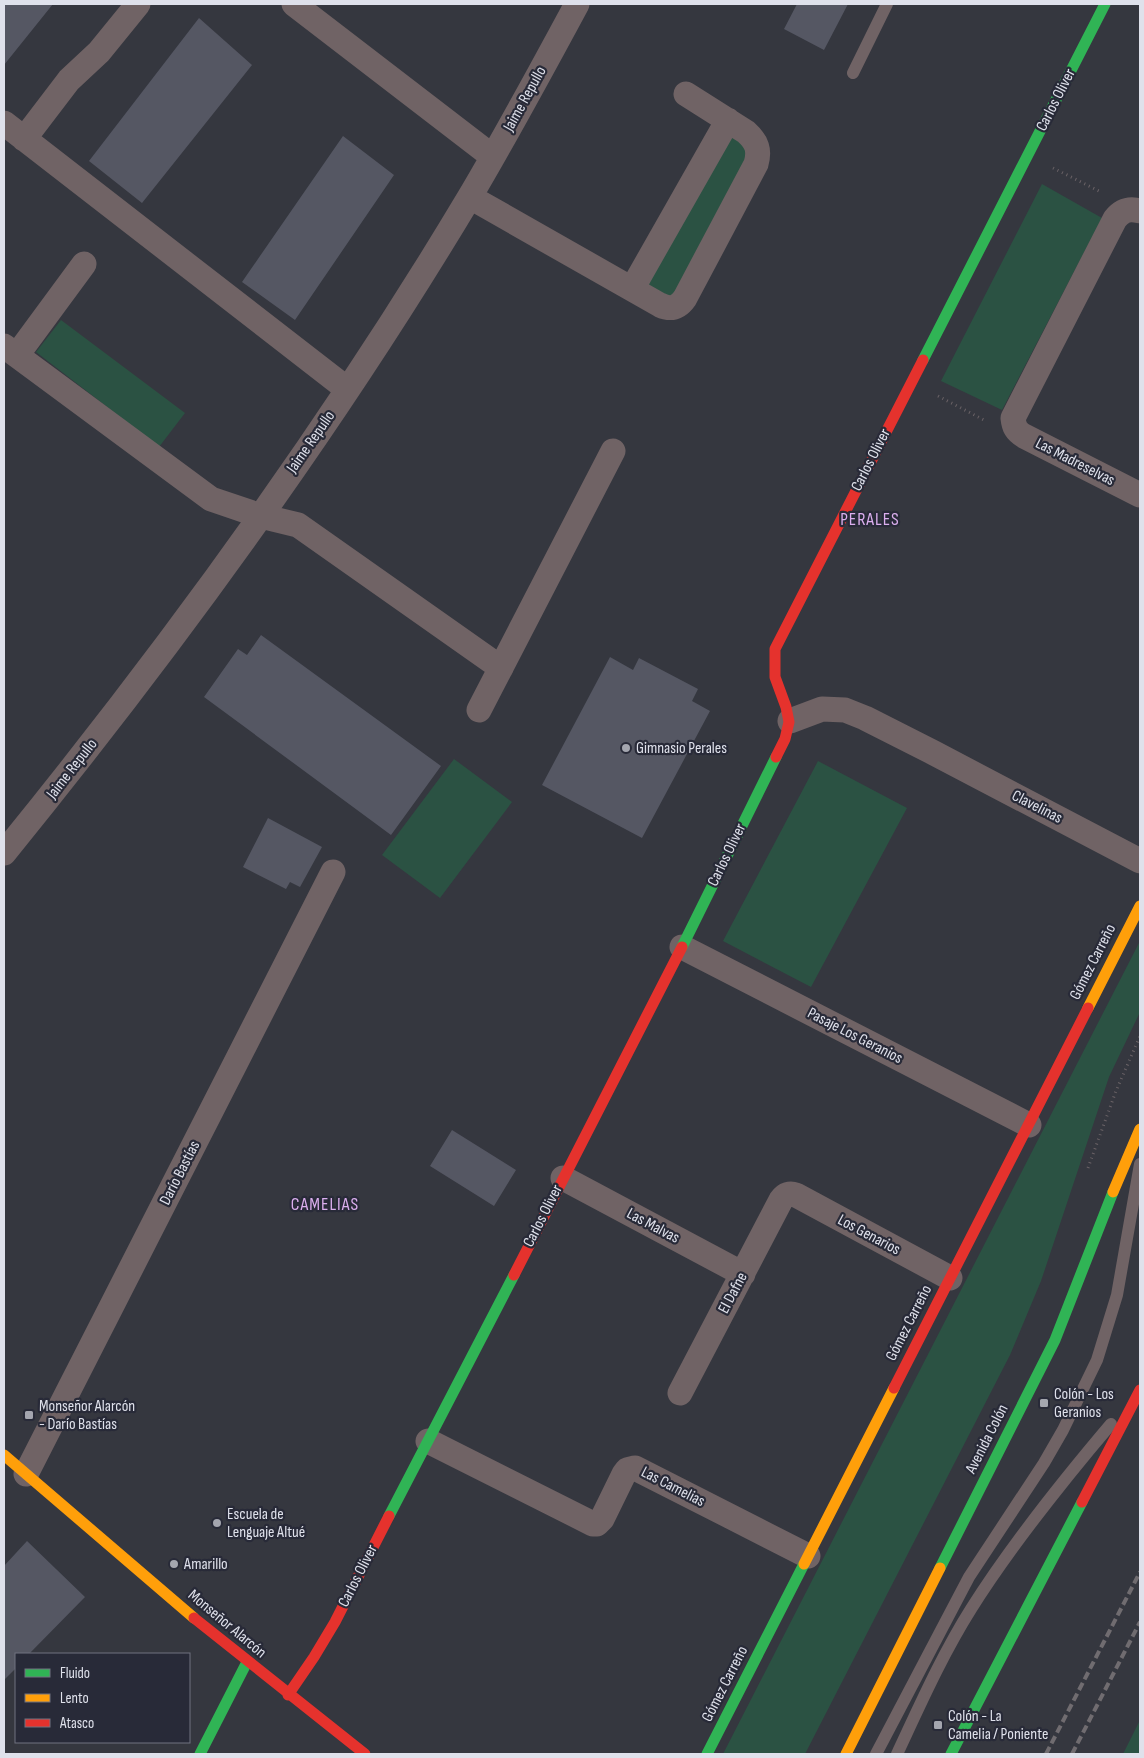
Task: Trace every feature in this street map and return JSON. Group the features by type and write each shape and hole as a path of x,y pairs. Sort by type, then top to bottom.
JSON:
{"street":[{"path":"24,139 64,87 99,52 138,4"},
{"path":"294,4 493,157"},
{"name":"Jaime Repullo","path":"4,853 127,698 260,516 347,389 410,294 470,197 577,4"},
{"name":"Carlos Oliver","path":"288,1695 314,1657 334,1622 682,947 785,739 790,721 786,704 775,676 773,664 775,649 1105,4"},
{"path":"470,197 667,308 674,308 686,298 756,164 758,155 758,147 753,139 728,120 686,94"},
{"path":"632,288 728,120"},
{"path":"4,123 347,389"},
{"path":"1014,426 1013,418 1016,411 1115,219 1119,213 1133,211"},
{"path":"84,264 10,351 211,499 260,516 298,525 501,668"},
{"name":"Las Madreselvas","path":"1014,426 1024,436 1140,495"},
{"path":"479,710 613,451"},
{"name":"Clavelinas","path":"790,721 822,709 845,710 934,753 1140,860"},
{"name":"Darío Bastías","path":"26,1474 334,872"},
{"name":"Gómez Carreño","path":"707,1754 1140,906"},
{"name":"Pasaje Los Geranios","path":"682,947 1029,1125"},
{"name":"Avenida Colón","path":"846,1754 1055,1340 1108,1204 1140,1129"},
{"name":"Las Malvas","path":"563,1178 743,1274"},
{"name":"Los Genarios","path":"788,1194 796,1196 950,1278"},
{"name":"El Dafne","path":"680,1393 781,1200 788,1194"},
{"path":"951,1754 1140,1390"},
{"name":"Las Camelias","path":"428,1441 593,1524 602,1519 627,1470 635,1468 808,1556"},
{"name":"Monseñor Alarcón","path":"4,1455 247,1662 365,1754"},
{"path":"200,1754 247,1662"}],"lane":[{"path":"853,73 887,4"},
{"path":"876,1754 969,1577 1044,1463 1063,1430 1097,1360 1117,1295 1140,1164"},
{"path":"896,1754 958,1630 1002,1561 1094,1444 1140,1390"}],"path":[{"path":"1028,156 1108,196 1133,211"},
{"path":"911,382 986,420 1002,425 1014,426"}],"green space":[{"path":"728,125 754,147 678,302 637,287"},
{"path":"1042,184 1102,218 1002,410 941,381"},
{"path":"61,320 185,413 159,447 36,352"},
{"path":"454,759 512,802 440,898 382,855"},
{"path":"818,761 907,808 811,987 723,941"},
{"path":"1140,941 1140,1012 1109,1077 1041,1281 1010,1355 805,1754 723,1754"},
{"path":"1140,1720 1140,1754 1123,1754"}],"building":[{"path":"4,4 53,4 4,65"},
{"path":"797,4 848,4 824,50 784,29"},
{"path":"199,18 252,65 142,203 89,161"},
{"path":"343,136 394,175 295,320 242,282"},
{"path":"261,635 441,766 391,835 204,697 238,649 247,655"},
{"name":"Gimnasio Perales","path":"610,657 633,670 639,658 698,689 692,701 710,711 642,838 542,785"},
{"path":"268,818 322,847 300,887 290,882 286,889 243,867"},
{"path":"452,1130 516,1170 494,1206 430,1166"},
{"path":"27,1541 85,1597 30,1653 15,1653 15,1669 4,1680 4,1566"}],"railway":[{"path":"1046,1754 1140,1572"},
{"path":"1072,1754 1140,1622"}],"traffic: fast":[{"path":"923,360 1105,4"},
{"path":"682,947 776,757"},
{"path":"940,1568 1055,1340 1113,1192"},
{"path":"389,1516 514,1275"},
{"path":"951,1754 1082,1502"},
{"path":"707,1754 804,1564"},
{"path":"200,1754 247,1662"}],"traffic: slow":[{"path":"1088,1008 1140,906"},
{"path":"1113,1192 1140,1129"},
{"path":"804,1564 894,1388"},
{"path":"4,1455 194,1618"},
{"path":"846,1754 940,1568"}],"traffic: jam":[{"path":"776,757 785,739 789,722 786,707 775,677 775,649 923,360"},
{"path":"514,1275 682,947"},
{"path":"894,1388 1088,1008"},
{"path":"1082,1502 1140,1390"},
{"path":"288,1695 335,1622 389,1516"},
{"path":"194,1618 365,1754"}],"place":[{"name":"Gimnasio Perales","path":"626,748"},
{"name":"Colón - Los Geranios","path":"1044,1403"},
{"name":"Monseñor Alarcón - Darío Bastías","path":"29,1415"},
{"name":"Escuela de Lenguaje Altué","path":"217,1523"},
{"name":"Amarillo","path":"174,1564"},
{"name":"Colón - La Camelia / Poniente","path":"938,1725"}],"district":[{"name":"PERALES","path":"870,519"},
{"name":"CAMELIAS","path":"325,1204"}]}
